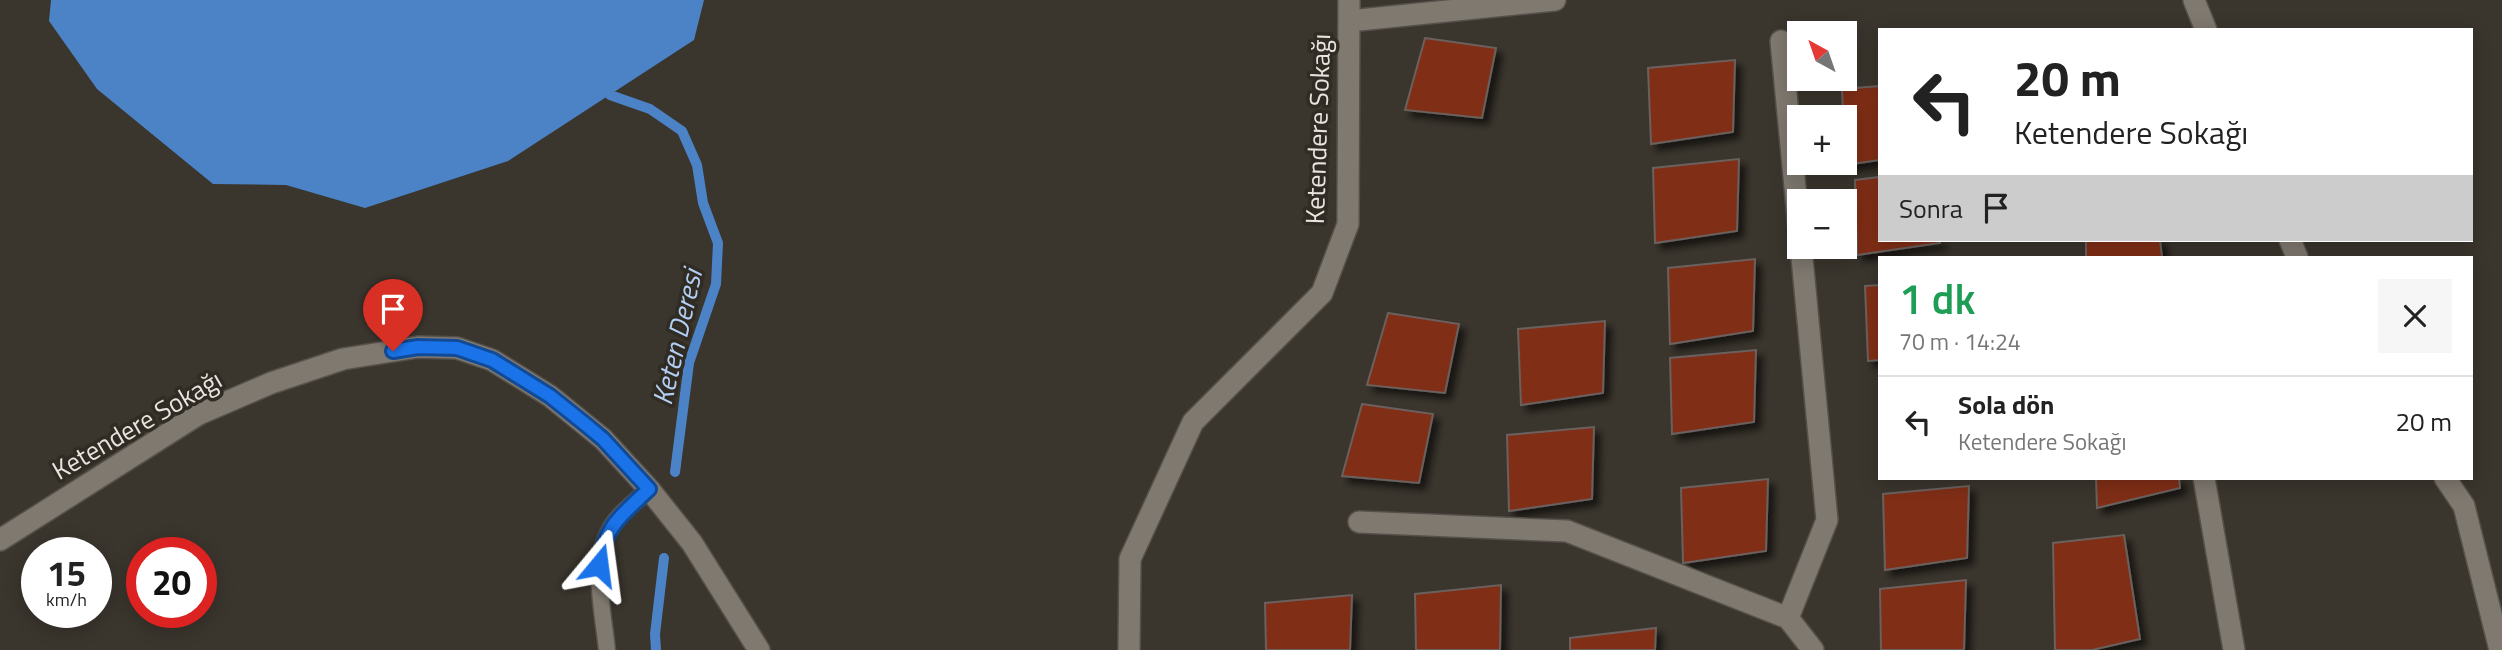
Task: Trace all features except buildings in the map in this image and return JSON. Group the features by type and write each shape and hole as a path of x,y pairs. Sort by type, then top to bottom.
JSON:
{"street":[{"path":"1349,11 1555,0"},
{"path":"2194,0 2205,28"},
{"name":"Ketendere Sokağı","path":"1129,650 1130,559 1193,422 1322,293 1348,224 1349,11"},
{"path":"1781,41 1795,189"},
{"path":"1788,618 1827,520 1802,259"},
{"name":"Ketendere Sokağı","path":"0,540 199,414 271,383 343,359 418,347 457,348 492,360 550,396 603,439 649,489 692,543 759,650"},
{"path":"2204,480 2234,650"},
{"path":"2446,480 2464,506 2500,650"},
{"path":"1359,523 1567,531 1788,618 1813,650"}],"lane":[{"path":"607,650 599,565 603,543 615,521 649,489"}],"water":[{"path":"51,0 704,0 694,40 508,161 365,208 286,185 213,184 97,89 49,21"}],"waterway":[{"name":"Keten Deresi","path":"610,95 650,109 682,131 697,165 703,203 718,243 716,284 689,363 675,472"},
{"name":"Keten Deresi","path":"656,650 655,634 664,558"}],"route":[{"path":"393,351 418,347 457,348 492,360 550,396 603,439 649,489 615,521 603,543 599,565"}]}
